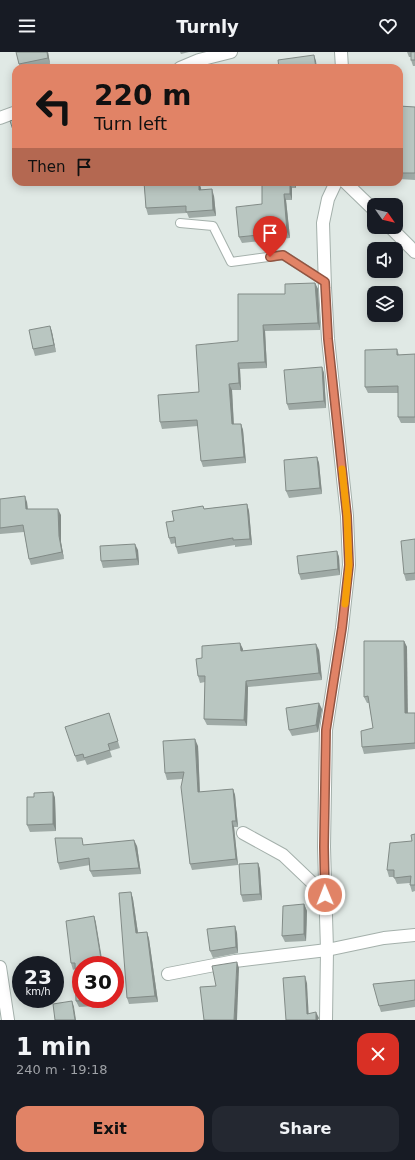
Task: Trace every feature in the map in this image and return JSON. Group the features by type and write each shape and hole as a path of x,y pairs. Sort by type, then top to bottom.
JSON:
{"street":[{"path":"190,64 199,60 231,52"},
{"path":"341,52 342,64"},
{"path":"0,118 12,114"},
{"path":"326,1020 327,950 324,847 326,730 342,628 349,565 347,516 328,339 325,282 323,223 328,199 334,186"},
{"path":"349,186 367,203"},
{"path":"397,234 415,252"},
{"path":"243,833 283,855 325,895"},
{"path":"168,974 235,961 327,950 384,938 415,935"},
{"path":"0,967 8,1020"}],"lane":[{"path":"180,223 213,226 231,262 283,255 325,282"}],"building":[{"path":"16,52 47,52 48,58 19,64"},
{"path":"411,52 415,52 415,60 411,60"},
{"path":"314,55 315,64 278,64 278,60"},
{"path":"403,106 415,107 415,173 403,173"},
{"path":"144,186 199,186 199,190 212,189 213,210 186,212 186,206 146,208"},
{"path":"262,186 290,186 290,194 284,194 287,232 239,237 236,207 262,204"},
{"path":"315,283 318,323 263,325 265,362 238,363 239,383 229,384 232,424 241,424 244,457 201,461 197,420 160,422 158,395 199,392 196,345 238,341 238,294 285,294 285,284"},
{"path":"50,326 54,345 33,349 29,330"},
{"path":"397,349 397,355 415,354 415,417 398,417 398,386 365,387 365,350"},
{"path":"322,367 324,401 287,404 284,370"},
{"path":"317,457 320,488 286,491 284,460"},
{"path":"25,496 26,509 58,509 59,536 62,552 29,559 23,525 0,528 0,499"},
{"path":"247,504 250,539 233,540 233,538 176,547 175,537 169,538 166,522 174,521 172,511 203,506 204,509"},
{"path":"415,539 415,573 404,574 401,541"},
{"path":"135,544 137,559 101,561 100,546"},
{"path":"337,551 338,569 299,574 297,556"},
{"path":"364,641 404,641 405,713 415,713 415,743 362,747 361,731 373,728 368,696 364,697"},
{"path":"240,643 241,651 316,644 319,673 246,681 244,720 204,719 205,676 198,676 196,659 202,658 202,646"},
{"path":"319,703 316,725 289,730 286,708"},
{"path":"109,713 118,741 108,744 110,750 84,758 83,754 75,756 65,727"},
{"path":"195,739 198,792 233,789 236,821 232,821 236,859 190,864 181,787 184,772 165,773 163,741"},
{"path":"53,792 53,824 27,825 27,797 34,797 34,793"},
{"path":"415,834 415,885 410,885 411,876 394,878 394,870 387,870 390,843 412,841 411,835"},
{"path":"55,838 82,838 83,845 134,840 139,868 90,871 89,858 58,863"},
{"path":"258,863 260,894 241,895 239,864"},
{"path":"131,892 136,933 147,932 155,996 127,998 119,893"},
{"path":"304,904 304,934 282,936 283,906"},
{"path":"94,916 101,956 72,956 71,963 66,921"},
{"path":"235,926 236,947 210,951 207,929"},
{"path":"237,962 234,1020 204,1020 200,987 216,986 212,966"},
{"path":"305,976 307,1014 316,1012 316,1020 286,1020 283,978"},
{"path":"415,980 415,1000 379,1006 373,984"},
{"path":"72,1001 75,1020 55,1020 54,1008 64,1008 64,1002"}],"slow traffic":[{"path":"342,469 347,516 349,565 345,604"}],"route":[{"path":"270,257 283,255 325,282 328,339 347,516 349,565 342,628 326,730 324,847 325,895"}]}
